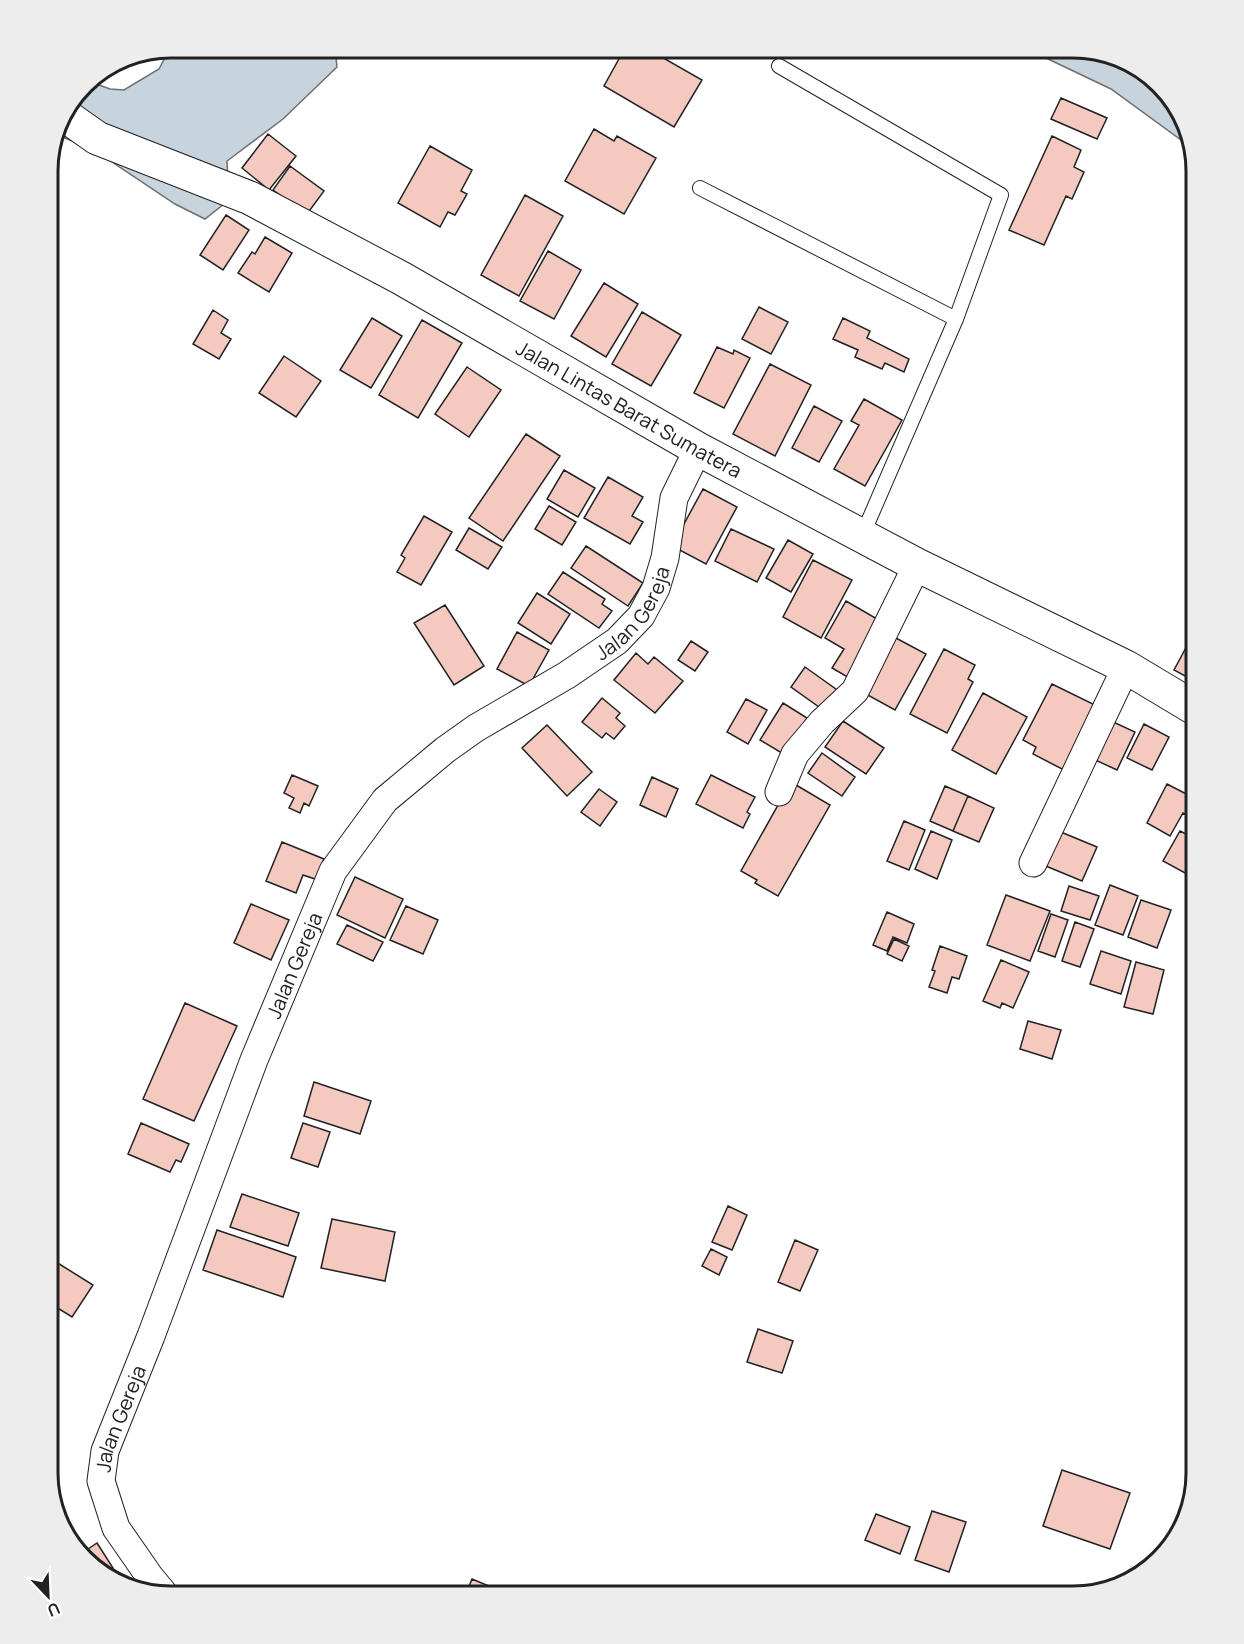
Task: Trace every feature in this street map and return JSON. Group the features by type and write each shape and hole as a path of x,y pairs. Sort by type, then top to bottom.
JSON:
{"highway":[{"name":"Jalan Lintas Barat Sumatera","path":"71,120 97,138 250,198 401,278 698,449 917,565 1126,667 1186,703"}],"street":[{"name":"Jalan Gereja","path":"157,1585 116,1528 101,1481 105,1451 155,1326 254,1060 333,871 385,800 444,750 476,728 567,675 617,641 641,616 656,588 665,558 674,498 698,449"},
{"path":"779,792 795,754 822,722 855,691 917,565"},
{"path":"1033,862 1126,667"}],"lane":[{"path":"779,66 1001,195 956,319 862,536"},
{"path":"700,188 956,319"}],"shaded area":[{"path":"165,58 171,58 336,58 337,67 283,119 227,161 229,200 205,219 175,204 97,152 63,137 77,109 97,86 124,90 159,69"},
{"path":"1048,59 1095,61 1109,64 1129,74 1152,92 1167,109 1182,140 1111,89"}],"building":[{"path":"619,58 664,59 702,80 674,127 604,86"},
{"path":"1061,98 1107,118 1097,139 1051,119"},
{"path":"594,129 614,141 617,136 656,158 624,214 565,181"},
{"path":"268,134 296,156 269,190 242,168"},
{"path":"1052,136 1081,150 1074,167 1084,172 1072,199 1066,196 1044,245 1009,230"},
{"path":"430,146 472,170 461,191 467,194 455,215 448,212 440,227 398,203"},
{"path":"290,166 324,191 307,214 273,190"},
{"path":"525,195 563,216 519,296 481,275"},
{"path":"226,215 249,230 223,270 200,255"},
{"path":"265,237 292,253 269,292 238,273 252,252 255,254"},
{"path":"548,251 581,270 554,319 520,301"},
{"path":"604,283 638,304 606,357 571,336"},
{"path":"759,307 788,322 771,354 742,339"},
{"path":"213,310 228,320 221,333 231,339 219,359 193,344"},
{"path":"642,312 681,335 651,386 612,364"},
{"path":"372,318 402,336 371,388 340,370"},
{"path":"843,318 870,331 867,338 909,359 904,372 885,363 882,369 855,357 858,350 833,339"},
{"path":"422,320 462,343 418,418 379,395"},
{"path":"717,347 733,354 734,350 750,358 724,408 694,393"},
{"path":"284,356 321,381 296,417 259,393"},
{"path":"770,364 811,385 775,456 733,434"},
{"path":"467,367 501,390 469,437 435,414"},
{"path":"864,399 902,420 865,486 834,469 859,425 851,421"},
{"path":"814,406 842,421 819,462 792,448"},
{"path":"526,434 560,456 503,541 469,518"},
{"path":"564,470 595,488 578,517 547,499"},
{"path":"608,477 643,497 632,516 643,522 630,544 584,518"},
{"path":"703,489 737,507 706,564 672,546"},
{"path":"549,506 576,522 562,545 535,529"},
{"path":"424,516 452,532 421,585 397,572 405,558 401,555"},
{"path":"469,528 502,547 488,569 456,550"},
{"path":"731,529 774,549 757,582 715,561"},
{"path":"788,540 813,554 791,592 766,578"},
{"path":"586,546 643,583 628,606 571,568"},
{"path":"813,560 852,580 821,638 783,617"},
{"path":"563,572 605,599 602,604 612,611 599,628 548,594"},
{"path":"537,593 570,614 551,644 518,623"},
{"path":"846,601 884,623 851,679 832,668 844,649 825,638"},
{"path":"445,605 484,666 454,685 414,623"},
{"path":"517,632 549,650 529,686 497,669"},
{"path":"894,637 926,654 895,710 864,693"},
{"path":"691,641 708,652 695,671 678,660"},
{"path":"1186,648 1186,677 1174,670"},
{"path":"944,649 975,665 968,679 973,682 947,733 910,714"},
{"path":"636,653 648,664 654,657 683,681 655,713 614,680"},
{"path":"805,667 840,692 826,712 791,687"},
{"path":"1052,684 1097,706 1064,770 1033,754 1036,747 1023,740"},
{"path":"983,693 1027,717 996,774 952,750"},
{"path":"602,698 620,713 616,718 625,726 614,739 606,733 602,738 582,722"},
{"path":"746,699 767,710 748,744 727,732"},
{"path":"783,703 807,718 785,755 760,740"},
{"path":"1109,720 1135,732 1117,770 1091,758"},
{"path":"843,721 884,748 866,774 825,747"},
{"path":"1144,724 1169,737 1152,770 1127,758"},
{"path":"547,725 592,772 567,796 522,748"},
{"path":"822,753 855,777 842,796 808,773"},
{"path":"292,775 318,786 309,806 304,803 300,813 289,808 294,798 284,793"},
{"path":"711,775 755,797 747,812 750,814 743,828 696,804"},
{"path":"652,777 678,789 666,817 640,805"},
{"path":"791,782 830,805 778,896 755,883 757,880 741,871"},
{"path":"1167,784 1186,794 1186,814 1183,813 1170,836 1147,823"},
{"path":"945,786 968,796 953,831 930,821"},
{"path":"599,789 617,802 600,826 581,812"},
{"path":"968,796 994,808 979,842 953,831"},
{"path":"904,821 925,830 909,870 887,861"},
{"path":"1056,830 1097,847 1082,881 1041,864"},
{"path":"931,831 952,840 937,879 915,869"},
{"path":"1180,831 1186,834 1186,874 1163,861"},
{"path":"282,842 324,859 315,879 303,875 296,893 266,881"},
{"path":"355,877 403,899 385,938 337,915"},
{"path":"1110,885 1138,896 1123,935 1095,925"},
{"path":"1069,886 1099,896 1090,920 1061,911"},
{"path":"1006,895 1050,911 1030,961 987,945"},
{"path":"1141,900 1171,910 1157,948 1128,937"},
{"path":"251,904 289,920 271,960 234,943"},
{"path":"406,906 438,920 423,954 390,940"},
{"path":"887,912 914,924 907,943 893,937 887,951 873,945"},
{"path":"1051,914 1068,920 1055,957 1038,951"},
{"path":"1075,922 1094,929 1080,967 1062,961"},
{"path":"347,925 383,942 373,961 337,944"},
{"path":"894,939 909,946 902,961 887,954"},
{"path":"940,946 967,956 959,979 952,977 947,993 929,987"},
{"path":"1101,951 1131,961 1121,994 1090,984"},
{"path":"1001,960 1029,972 1013,1008 1002,1003 1000,1008 983,1001"},
{"path":"1136,962 1164,970 1153,1014 1124,1007"},
{"path":"185,1003 237,1026 194,1121 143,1099"},
{"path":"1028,1021 1061,1030 1052,1059 1020,1049"},
{"path":"314,1082 371,1101 360,1134 304,1116"},
{"path":"141,1123 189,1144 181,1162 176,1160 170,1172 128,1154"},
{"path":"303,1123 330,1132 318,1167 291,1158"},
{"path":"242,1194 299,1213 288,1246 230,1227"},
{"path":"728,1206 747,1215 732,1250 712,1242"},
{"path":"332,1219 395,1232 385,1281 321,1268"},
{"path":"217,1230 296,1257 283,1297 203,1270"},
{"path":"795,1240 818,1250 800,1291 778,1282"},
{"path":"711,1249 727,1257 719,1275 702,1266"},
{"path":"58,1263 93,1285 72,1317 58,1308"},
{"path":"758,1329 793,1341 782,1373 747,1362"},
{"path":"1062,1470 1130,1493 1110,1549 1043,1526"},
{"path":"932,1511 966,1522 949,1572 915,1560"},
{"path":"876,1514 910,1527 900,1554 865,1540"},
{"path":"97,1543 113,1568 97,1558 88,1549"},
{"path":"472,1579 489,1586 469,1586"}]}
